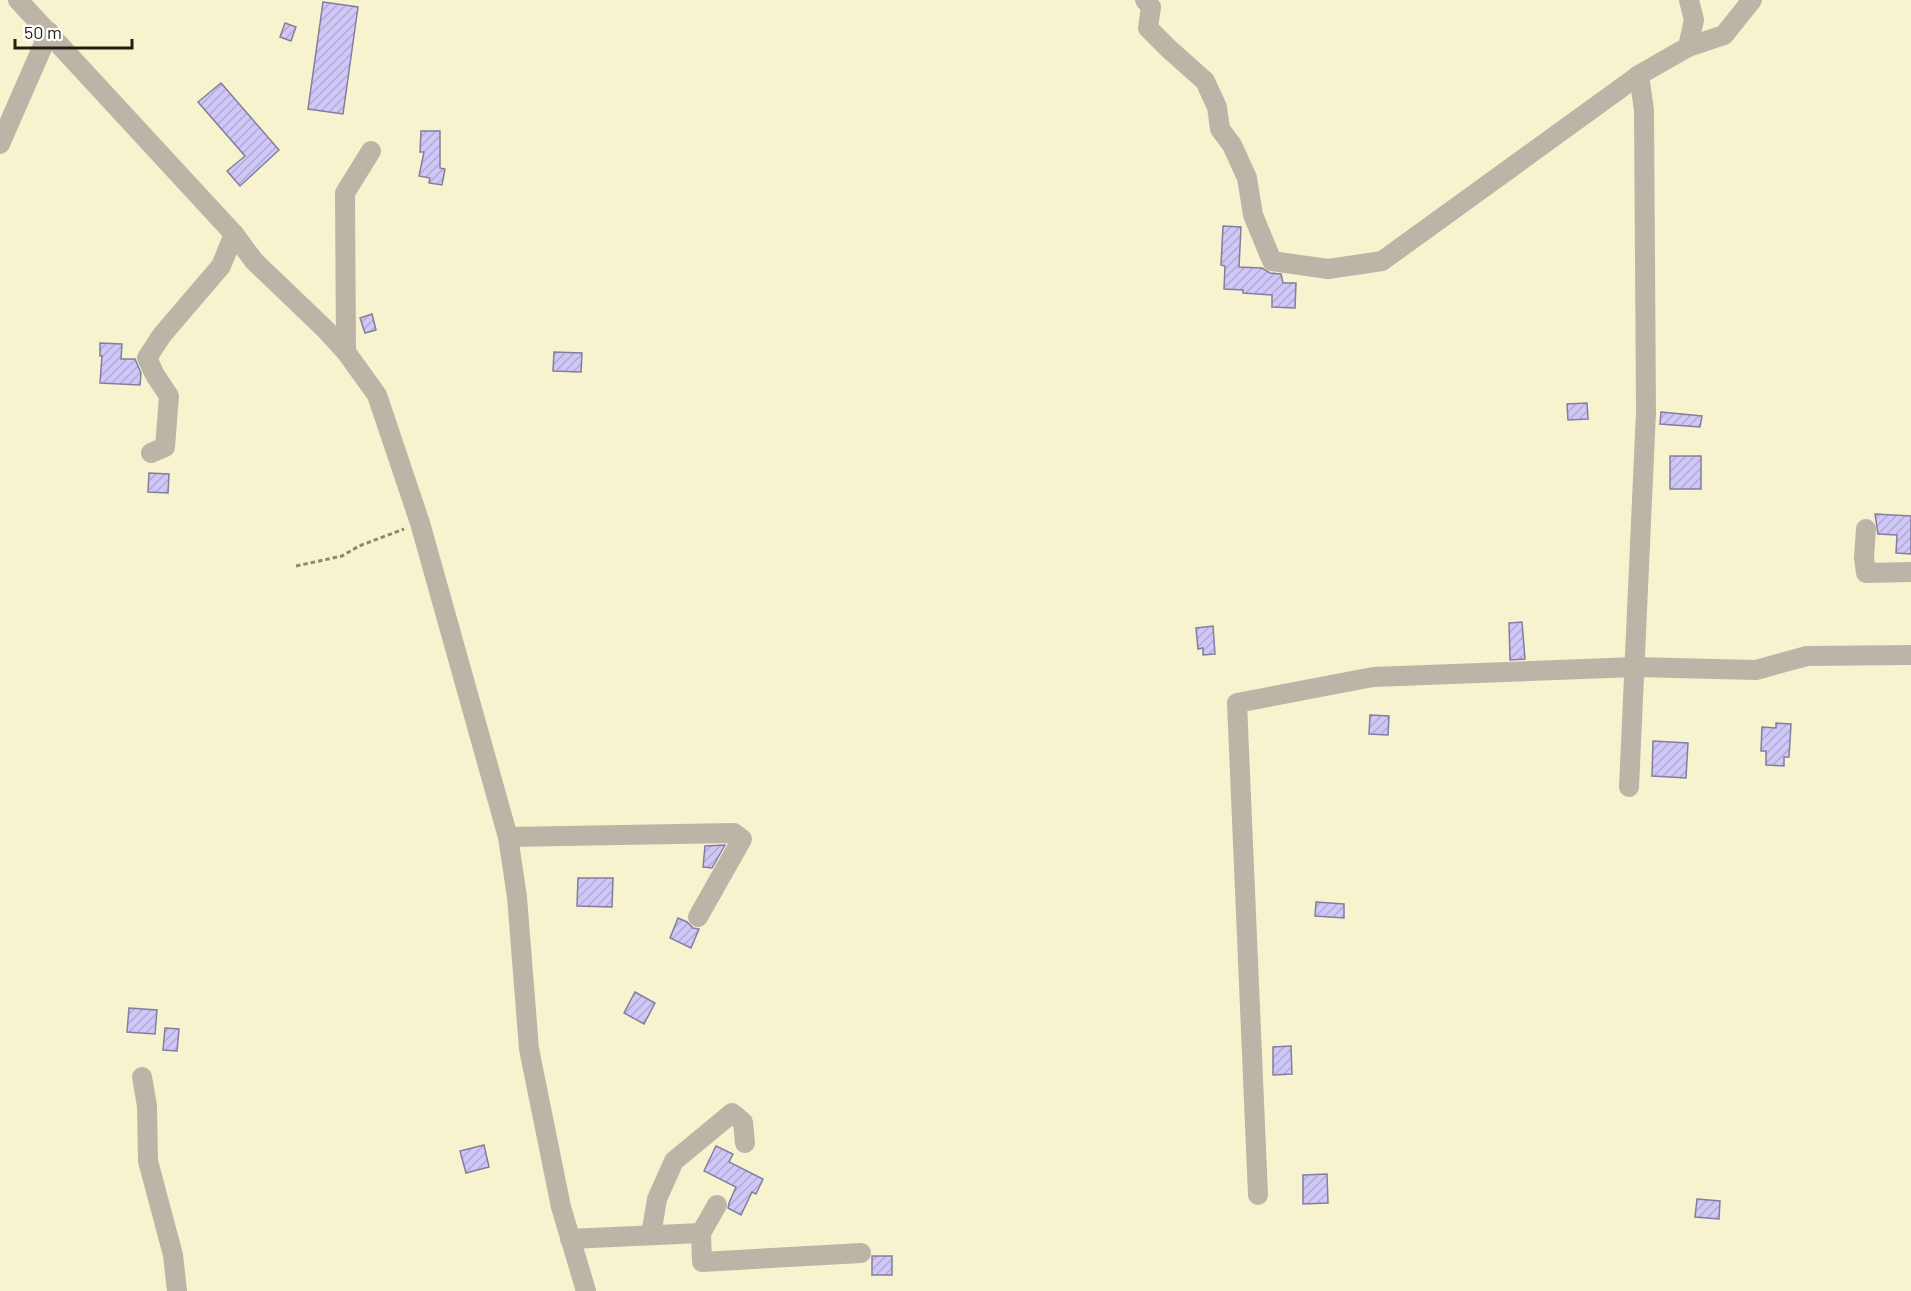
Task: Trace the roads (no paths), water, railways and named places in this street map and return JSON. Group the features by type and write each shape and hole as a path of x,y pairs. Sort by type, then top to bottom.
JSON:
{"street":[{"path":"18,0 234,234 254,261 346,352 377,395 420,523 508,837 517,897 529,1049 561,1207 586,1291"},
{"path":"1146,0 1151,7 1148,28 1205,81 1217,107 1220,129 1232,145 1247,178 1253,215 1272,261 1328,269 1382,261 1639,75 1688,47 1724,35 1752,0"},
{"path":"1688,47 1694,20 1689,0"},
{"path":"0,144 9,101 49,32"},
{"path":"1629,787 1646,412 1644,110 1639,75"},
{"path":"346,352 345,193 371,151"},
{"path":"151,453 165,447 169,396 147,358 162,335 221,266 234,234"},
{"path":"1866,529 1864,558 1866,573 1911,572"},
{"path":"1258,1195 1237,703 1373,677 1635,667 1756,670 1807,656 1911,655"},
{"path":"508,837 734,833 742,839 698,917"},
{"path":"142,1077 147,1106 147,1161 173,1255 177,1291"},
{"path":"651,1235 657,1199 674,1161 732,1113 743,1122 745,1143"},
{"path":"717,1205 701,1233 702,1262 861,1253"},
{"path":"570,1239 701,1233"}]}
